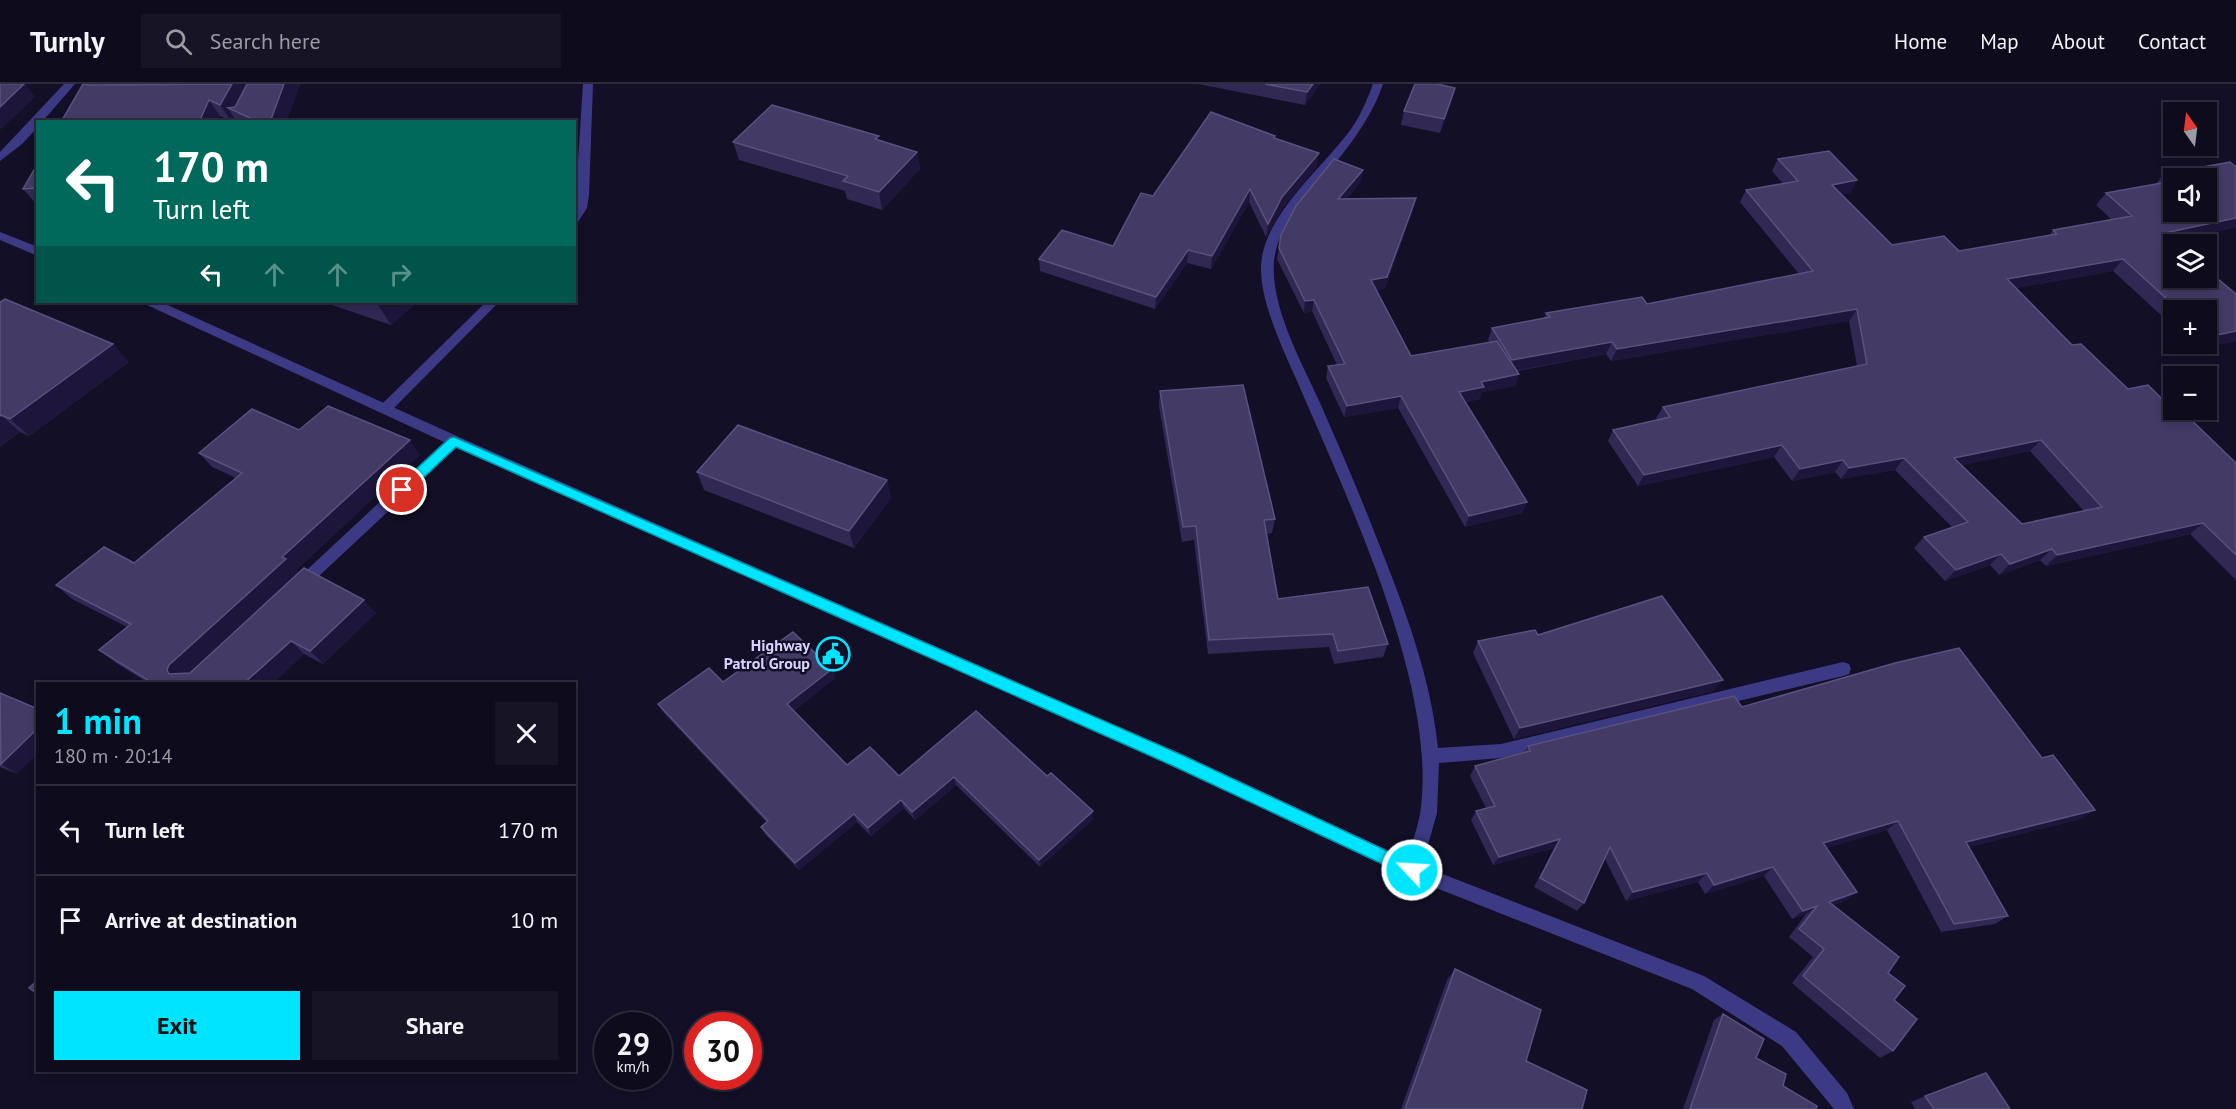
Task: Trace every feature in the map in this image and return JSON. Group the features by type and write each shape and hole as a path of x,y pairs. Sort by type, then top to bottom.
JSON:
{"street":[{"path":"38,120 70,84"},
{"path":"576,216 581,208 583,195 588,84"},
{"path":"1378,84 1376,97 1354,130 1275,233 1267,265 1271,293 1300,372 1385,573 1419,680 1432,756 1430,807 1412,870"},
{"path":"0,158 36,122"},
{"path":"0,236 36,251"},
{"path":"153,303 454,441 1176,760 1412,870 1698,982 1789,1038 1840,1100 1844,1109"},
{"path":"386,408 492,303"},
{"path":"289,595 454,441"},
{"path":"1432,756 1501,751 1843,669"}],"building":[{"path":"0,84 24,84 0,107"},
{"path":"83,84 232,84 220,105 209,100 200,120 62,120"},
{"path":"247,84 284,84 271,120 255,120 228,108 235,107"},
{"path":"1265,84 1313,84 1307,92"},
{"path":"1415,84 1437,84 1455,88 1444,119 1404,111"},
{"path":"772,105 879,136 875,139 917,152 879,192 843,181 848,176 733,142"},
{"path":"1211,112 1275,136 1274,138 1319,153 1282,197 1268,224 1250,189 1212,256 1188,250 1156,297 1039,259 1062,230 1113,246 1141,193 1153,196"},
{"path":"1829,151 1857,180 1832,185 1892,245 1944,236 1959,251 2057,234 2053,230 2132,216 2106,193 2163,183 2163,222 2217,222 2217,168 2197,168 2230,162 2236,167 2236,218 2163,234 2163,288 2217,288 2217,278 2236,294 2236,331 2217,335 2217,300 2168,300 2123,259 2007,279 2072,345 2081,344 2128,389 2148,385 2163,400 2163,420 2191,420 2236,463 2236,555 2203,523 2057,555 2052,549 2010,564 2001,554 1956,570 1924,537 1968,522 1904,458 1849,468 1843,460 1800,469 1782,445 1644,475 1613,430 1670,417 1663,407 1867,364 1857,309 1617,349 1612,342 1512,360 1492,328 1550,317 1546,313 1642,297 1647,304 1813,271 1746,190 1798,181 1778,159","holes":["2041,440 2102,507 2022,524 1954,458"]},
{"path":"1334,159 1363,170 1338,199 1416,198 1387,277 1371,280 1411,356 1497,341 1519,374 1481,382 1484,387 1459,392 1527,502 1469,516 1401,396 1347,406 1328,366 1345,364 1314,300 1305,301 1279,248 1281,235 1296,206"},
{"path":"36,166 36,188 23,189"},
{"path":"5,299 113,344 10,419 0,416 0,302"},
{"path":"1243,385 1275,519 1264,520 1278,599 1368,587 1388,644 1338,651 1333,634 1209,640 1196,526 1183,527 1160,391"},
{"path":"328,406 410,440 282,557 286,559 169,665 167,670 169,674 190,673 304,568 364,600 310,651 291,641 245,682 151,682 99,650 131,624 56,585 104,547 134,563 242,473 199,453 252,409 299,430"},
{"path":"738,425 887,480 849,531 697,472"},
{"path":"1662,596 1723,680 1520,728 1478,641 1535,630 1538,635"},
{"path":"793,632 832,669 787,704 847,765 870,747 899,776 976,711 1047,776 1051,773 1093,811 1039,860 954,777 912,812 901,800 868,828 854,814 795,863 761,827 768,821 658,704 709,668 723,682"},
{"path":"1959,648 2042,758 2053,755 2095,810 1966,842 2008,916 1954,924 1898,821 1823,843 1857,892 1829,902 1899,957 1888,973 1905,986 1894,1000 1917,1019 1893,1051 1803,976 1824,949 1799,929 1817,906 1803,911 1773,867 1714,885 1707,873 1633,892 1610,847 1584,903 1540,878 1560,839 1499,857 1476,811 1495,806 1475,766 1530,751 1528,746 1734,696 1742,707 1895,663"},
{"path":"0,693 36,708 36,730 1,764"},
{"path":"1455,969 1541,1010 1526,1061 1587,1090 1582,1109 1405,1109"},
{"path":"36,982 36,993 29,988"},
{"path":"1723,1014 1764,1039 1756,1058 1786,1074 1783,1086 1817,1106 1816,1109 1690,1109"},
{"path":"1986,1073 2010,1109 1934,1109 1925,1096"}],"place":[{"name":"Highway Patrol Group","path":"833,654"}],"route":[{"path":"402,490 454,441 1176,760 1412,870"}]}
